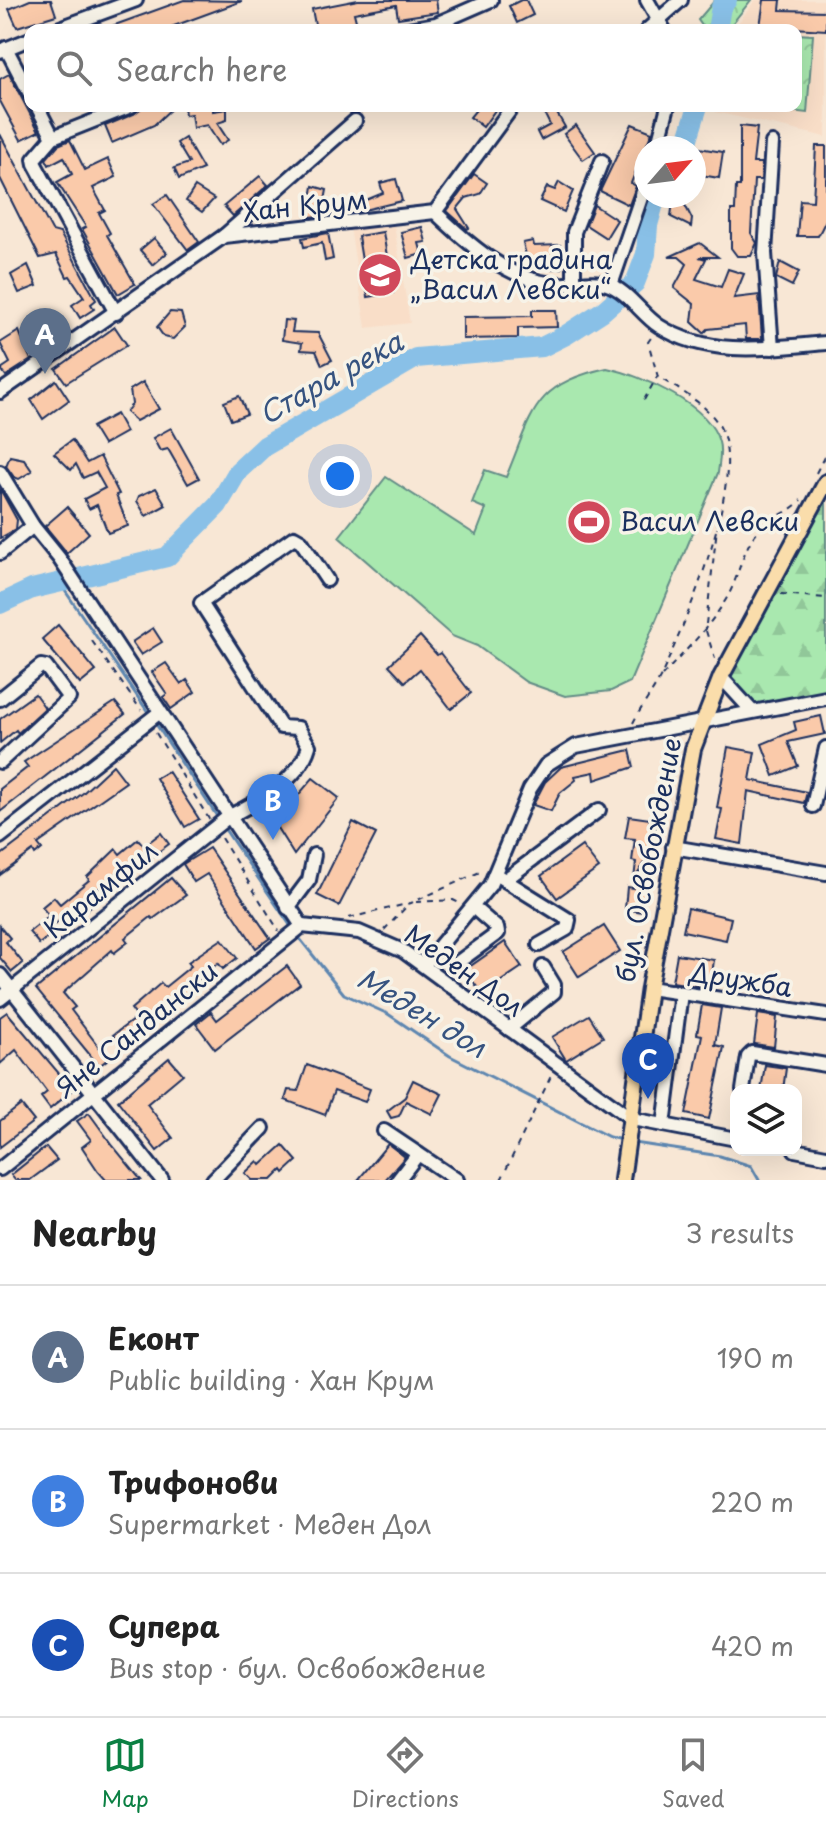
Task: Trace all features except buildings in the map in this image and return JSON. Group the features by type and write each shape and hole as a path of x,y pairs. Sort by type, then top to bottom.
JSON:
{"main road":[{"name":"бул. Освобождение","path":"622,1180 673,847 700,722 819,482"}],"street":[{"path":"71,24 136,0"},
{"path":"436,24 491,0"},
{"path":"647,0 655,24"},
{"path":"659,24 681,0"},
{"path":"24,41 3,50 24,84"},
{"path":"40,112 53,137"},
{"path":"116,112 53,137 34,159 116,313"},
{"path":"509,112 435,212 464,240 507,269 537,282 613,287 659,326 718,347 743,350 826,343"},
{"path":"660,136 666,112"},
{"path":"224,236 355,121"},
{"path":"772,143 765,253 772,348"},
{"path":"574,285 574,232 602,161"},
{"path":"613,287 638,208"},
{"name":"Хан Крум","path":"0,392 224,236 435,212"},
{"path":"0,472 33,526 59,558 96,614 154,717 221,822 288,908 293,932"},
{"path":"0,553 33,526"},
{"name":"Карамфил","path":"0,999 221,822 271,794 306,758 309,746 298,728 281,727 201,603 294,537 301,541 327,580"},
{"path":"0,699 41,666 46,667 69,698 0,762"},
{"path":"721,677 752,711"},
{"path":"500,877 500,861 530,789 546,765 576,746 626,739 826,698"},
{"path":"0,837 154,717"},
{"path":"813,806 826,748"},
{"path":"424,965 500,877 599,810"},
{"path":"673,847 826,873"},
{"path":"288,908 309,880 314,855"},
{"path":"500,877 569,920 567,929 539,945"},
{"path":"457,963 498,933 497,928 474,908"},
{"name":"Меден Дол","path":"293,932 330,928 376,938 424,965 631,1123 664,1125 730,1138"},
{"name":"Яне Сандански","path":"0,1169 293,932"},
{"path":"509,1029 551,998 554,985 543,967"},
{"path":"0,975 162,1180"},
{"name":"Дружба","path":"649,988 826,1015"},
{"path":"664,1125 681,993"},
{"path":"744,1084 748,1057 752,1053 826,1065"},
{"path":"213,1180 263,1128"},
{"path":"384,1131 457,1180"},
{"path":"802,1151 826,1156"},
{"path":"398,1180 418,1154"}],"path":[{"path":"659,326 648,342 658,377 693,397 720,427 727,453 705,629 721,677"},
{"path":"644,400 658,377"},
{"path":"819,482 826,453"},
{"path":"659,680 705,629 729,593 756,533 775,518 792,510 802,499"},
{"path":"626,739 659,680 702,582 718,518"},
{"path":"781,594 826,598"},
{"path":"92,641 154,717 293,932"},
{"path":"376,938 411,903 500,861"},
{"path":"330,928 347,918 411,903 453,900 474,908"},
{"path":"501,1180 556,1066"}],"shaded area":[{"path":"755,0 826,0 826,137 715,112 802,112 802,24 737,24"},
{"name":"Детска градина „Васил Левски“","path":"393,219 410,323 366,328 350,227"}],"green space":[{"path":"715,0 751,0 732,24 701,24 698,20"},
{"path":"802,34 813,35 807,113 799,112 802,112"},
{"name":"Васил Левски","path":"607,368 638,377 689,404 713,428 720,446 720,461 718,473 630,682 611,691 565,696 526,682 477,646 452,636 339,537 386,477 476,535 486,509 472,503 485,470 506,477 538,404 563,383"},
{"path":"826,482 826,698 752,711 721,677"}],"waterway":[{"name":"Стара река","path":"718,24 721,7 727,0"},
{"name":"Стара река","path":"689,136 696,112"},
{"name":"Стара река","path":"0,604 32,589 167,557 218,505 238,471 265,446 416,358 542,347 566,335 603,311 635,283 646,254 653,208"},
{"name":"Меден дол","path":"59,582 150,715"},
{"name":"Меден дол","path":"154,721 218,818"},
{"name":"Меден дол","path":"222,825 292,928"},
{"name":"Меден дол","path":"296,934 344,994 388,1014 450,1056 609,1137 622,1140"},
{"name":"Меден дол","path":"634,1143 720,1156 751,1166 759,1180"}],"place":[{"name":"Детска градина „Васил Левски“","path":"380,275"},
{"name":"Еконт","path":"45,374"},
{"name":"Васил Левски","path":"589,522"},
{"name":"Трифонови","path":"273,840"},
{"name":"Супера","path":"648,1099"}]}
